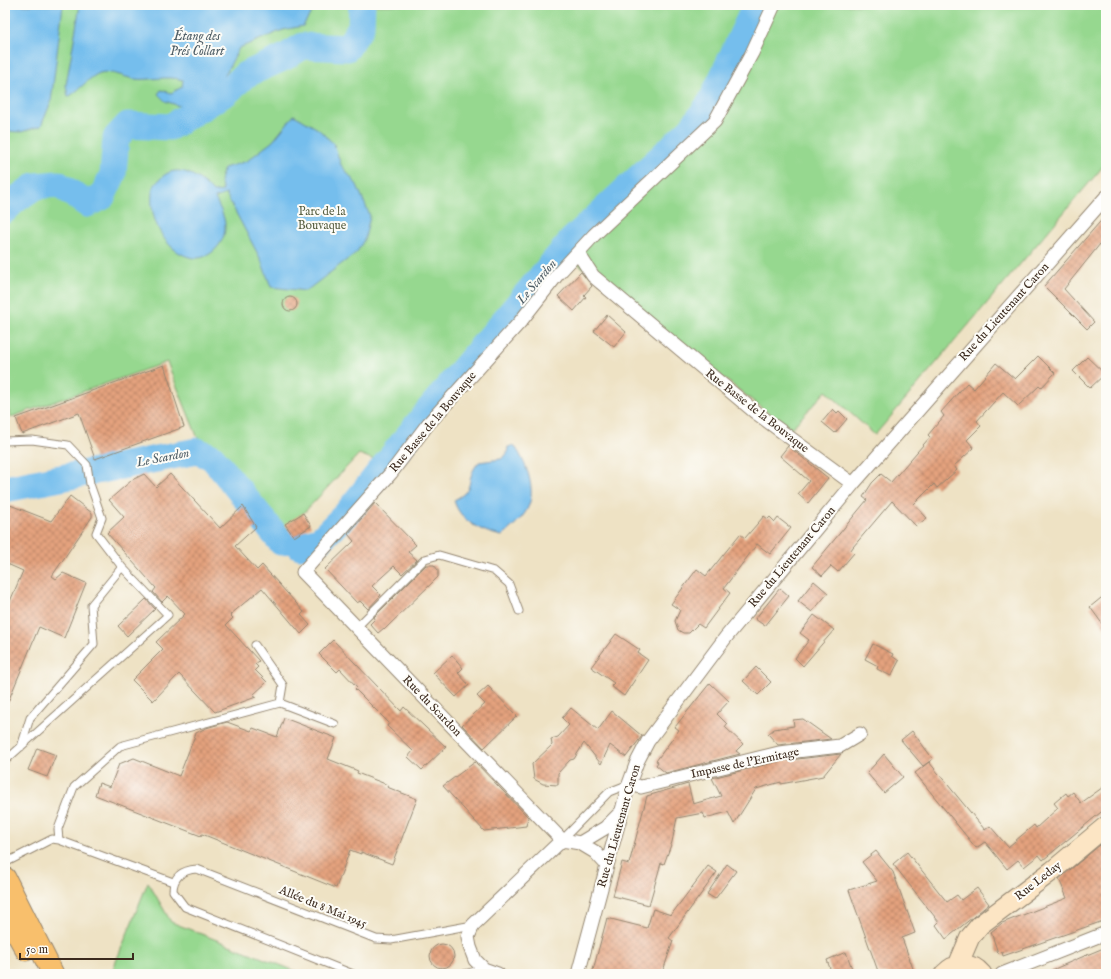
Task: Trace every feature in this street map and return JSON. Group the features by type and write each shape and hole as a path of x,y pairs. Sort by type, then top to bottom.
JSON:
{"main road":[{"name":"Rue Leday","path":"964,970 970,953 970,937 980,925 1052,871 1106,826"},
{"path":"5,878 53,974"},
{"path":"5,912 39,974"}],"street":[{"name":"Rue Basse de la Bouvaque","path":"302,572 386,479 428,424 520,322 557,275 715,121 752,53 774,5"},
{"name":"Rue du Lieutenant Caron","path":"578,974 629,784 637,762 648,741 726,637 852,484 1106,197"},
{"name":"Rue Basse de la Bouvaque","path":"578,253 593,276 749,407 852,484"},
{"name":"Rue du Scardon","path":"302,572 562,840"},
{"name":"Impasse de l'Ermitage","path":"629,784 641,787 779,753 840,746 860,734"},
{"path":"580,843 605,828 622,811"},
{"path":"498,974 484,969 475,960 468,937 473,925 562,840 580,843 595,852 607,865"},
{"path":"1002,974 1106,933"}],"lane":[{"path":"5,441 32,440 68,445 87,466 90,484 102,518 96,533 122,566 168,615 5,762"},
{"path":"356,628 425,559 439,555 494,571 509,584 519,611"},
{"path":"21,747 30,718 94,644 91,605 122,566"},
{"path":"255,645 283,685 280,703"},
{"path":"59,840 58,829 74,787 120,746 280,703 335,724"},
{"path":"562,840 609,792 629,784"},
{"path":"5,863 52,839 59,840 173,882 173,891 185,906 353,974"},
{"name":"Allée du 8 Mai 1945","path":"173,882 180,874 188,869 198,869 376,939 391,940 473,925"},
{"path":"464,974 484,969"}],"green space":[{"name":"Parc de la Bouvaque","path":"5,5 1106,5 1106,163 875,435 826,391 790,430 568,256 388,465 359,454 283,535 197,436 167,362 11,417 5,403"},
{"path":"148,882 171,922 303,974 111,974"}],"water":[{"path":"5,5 63,5 51,102 41,126 21,132 5,131"},
{"name":"Étang des Prés Collart","path":"80,5 316,5 303,26 283,30 239,48 220,85 182,107 165,101 158,94 161,90 171,93 182,87 183,80 171,78 134,79 108,72 100,73 88,80 68,97 66,85"},
{"path":"294,115 318,129 334,144 341,165 357,185 370,216 365,238 357,252 306,291 271,287 261,260 226,194 215,198 223,215 225,226 219,245 209,255 196,258 189,257 172,248 160,232 153,213 152,191 158,181 168,173 182,171 196,177 213,192 223,191 220,181 224,168 247,161 273,141"},
{"path":"514,445 522,458 528,474 531,498 524,514 502,536 487,532 466,520 461,514 454,500 466,492 474,468 479,462 501,459 507,454 508,447"}],"building":[{"path":"1106,215 1106,249 1100,244 1064,289 1094,322 1087,329 1044,286"},
{"path":"581,272 592,286 584,295 586,297 574,311 558,296"},
{"path":"287,297 293,297 297,301 297,307 293,311 287,311 283,307 283,301"},
{"path":"607,315 626,332 614,347 594,331"},
{"path":"1038,356 1055,373 1041,388 1039,386 1018,406 1003,392 977,421 981,426 967,440 974,448 954,466 957,470 937,488 934,484 914,504 927,518 916,526 892,501 853,547 851,550 854,553 838,572 831,566 822,576 812,567 867,500 863,497 872,483 881,474 891,482 930,437 928,435 944,416 941,412 967,383 974,389 996,363 1015,379"},
{"path":"1087,357 1105,374 1090,388 1073,371"},
{"path":"164,365 184,427 95,459 79,413 22,434 16,418"},
{"path":"833,409 837,413 839,411 847,419 835,433 822,422"},
{"path":"788,446 828,478 808,503 798,494 809,481 780,456"},
{"path":"144,474 156,487 170,474 220,528 243,506 256,527 235,546 257,570 262,565 304,612 301,615 310,625 301,634 262,588 230,615 233,618 226,625 259,661 255,664 258,667 255,670 267,682 253,695 256,697 215,712 179,674 153,701 132,680 163,649 156,642 185,614 168,596 162,602 153,592 156,588 107,533 124,517 109,500 132,480"},
{"path":"70,496 92,513 92,517 52,576 56,579 63,573 86,583 64,638 39,627 5,709 5,613 23,571 5,563 5,517 10,505 51,521"},
{"path":"375,503 416,545 408,552 417,560 402,574 394,566 372,586 381,595 368,609 360,601 357,603 325,569 354,541 348,534"},
{"path":"303,513 311,526 294,537 285,524"},
{"path":"764,516 768,519 770,517 775,522 778,518 791,528 770,554 757,544 724,588 730,593 704,628 698,624 689,633 683,633 678,630 675,621 680,610 671,604 697,569 706,576 740,534 745,538"},
{"path":"426,565 434,565 438,570 438,577 385,629 384,628 378,633 370,624 375,619 374,617"},
{"path":"814,581 828,593 812,612 798,601"},
{"path":"780,588 789,596 765,626 755,619"},
{"path":"1106,594 1106,629 1090,607"},
{"path":"146,599 155,609 127,636 118,626"},
{"path":"814,615 834,630 803,666 795,658 809,640 800,633"},
{"path":"616,634 640,650 638,653 648,660 624,696 611,686 614,683 591,667"},
{"path":"333,640 401,711 404,707 446,747 422,770 408,757 413,751 387,726 389,723 355,689 357,687 340,669 337,672 319,654"},
{"path":"873,644 893,654 892,656 899,661 891,676 877,669 878,666 865,659"},
{"path":"452,655 463,668 458,673 469,685 456,697 433,673"},
{"path":"756,667 771,682 758,695 743,681"},
{"path":"710,683 729,701 717,714 727,724 725,727 743,744 736,751 740,754 666,773 656,765 658,762 656,761 679,730 675,727"},
{"path":"488,686 517,716 484,748 462,725 485,704 477,696"},
{"path":"571,708 598,730 612,711 642,736 626,757 610,745 601,764 584,743 574,759 570,760 558,773 558,785 543,784 534,779 532,764 552,745 551,739 558,737 569,725 562,718"},
{"path":"284,718 336,738 328,759 358,771 357,773 388,785 387,787 417,799 392,864 361,852 361,854 350,850 336,888 202,834 201,836 95,795 99,783 110,787 119,764 134,758 179,776 196,733 206,728 227,722 251,731 253,728 277,737"},
{"path":"803,719 831,739 778,745 768,734 774,729 794,726 793,720"},
{"path":"912,731 933,759 923,766 901,740"},
{"path":"37,748 56,755 47,777 28,770"},
{"path":"841,754 823,776 781,784 781,782 756,789 734,824 728,812 705,818 703,813 677,818 672,842 664,864 661,863 649,905 613,896 622,862 629,864 647,796 688,784 693,804 721,796 712,778 780,761"},
{"path":"884,754 903,777 884,793 867,773"},
{"path":"475,762 528,817 526,826 484,831 443,786"},
{"path":"929,762 985,830 990,826 1008,847 1034,825 1036,828 1058,808 1054,803 1066,793 1068,796 1073,792 1081,803 1106,785 1106,808 1043,860 1039,855 1024,867 1018,860 1007,869 985,842 976,848 915,773"},
{"path":"1106,840 1106,920 1003,956 1002,952 998,953 991,932 1002,923 1067,898 1059,879"},
{"path":"876,851 893,872 915,933 902,938 915,974 879,974 849,890 877,881 862,862"},
{"path":"907,852 947,902 957,895 961,900 977,888 989,904 946,939 936,925 939,922 893,864"},
{"path":"727,864 736,871 715,899 707,894"},
{"path":"708,866 717,872 669,938 673,941 662,974 592,974 607,918 647,928 653,909 671,915"},
{"path":"442,944 450,948 454,956 450,964 442,968 434,964 430,956 434,948"},
{"path":"1106,947 1106,974 1043,974 1082,957"},
{"path":"846,952 854,974 832,974 827,960"}],"waterway":[{"path":"5,210 14,201 35,186 58,184 87,204 102,197 113,174 116,138 128,125 170,127 227,92 245,75 285,57 303,46 347,48 361,27 362,5"},
{"name":"Le Scardon","path":"300,546 321,539 347,513 429,410 573,239 691,129 711,102 756,5"},
{"name":"Le Scardon","path":"5,489 197,451 212,457 281,542"}]}
